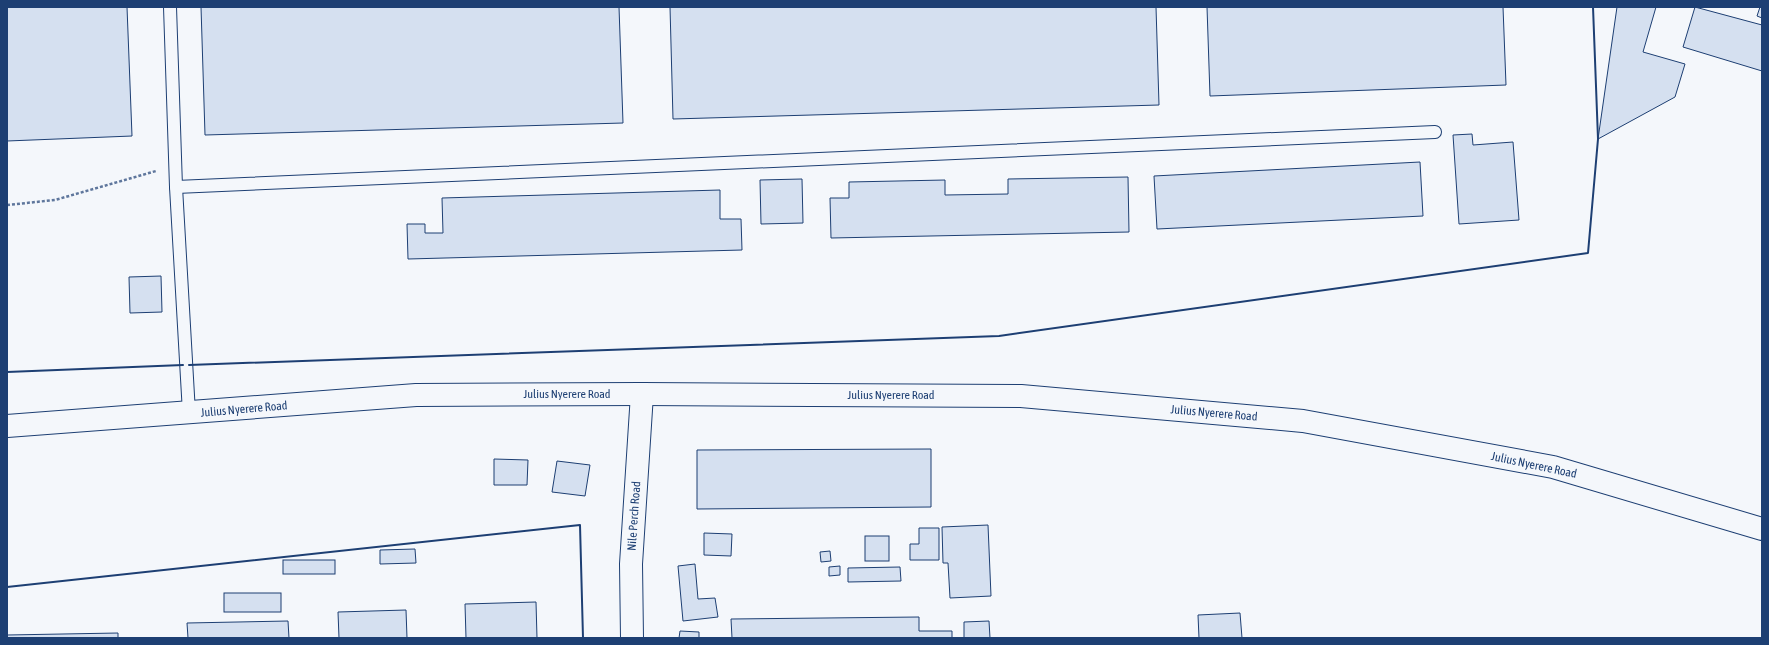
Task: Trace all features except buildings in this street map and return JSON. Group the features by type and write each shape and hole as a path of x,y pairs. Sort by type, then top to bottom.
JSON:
{"main road":[{"name":"Julius Nyerere Road","path":"7,426 416,395 642,394 1021,396 1303,421 1553,467 1762,529"},
{"name":"Nile Perch Road","path":"632,638 631,564 642,394"}],"lane":[{"path":"170,7 176,187 189,413"},
{"path":"176,187 1435,132"}],"path":[{"path":"7,205 55,200 175,165"}],"wall":[{"path":"189,365 999,336 1588,253 1598,139 1593,7"},
{"path":"7,372 183,365"},
{"path":"7,587 580,525 583,638"}]}
